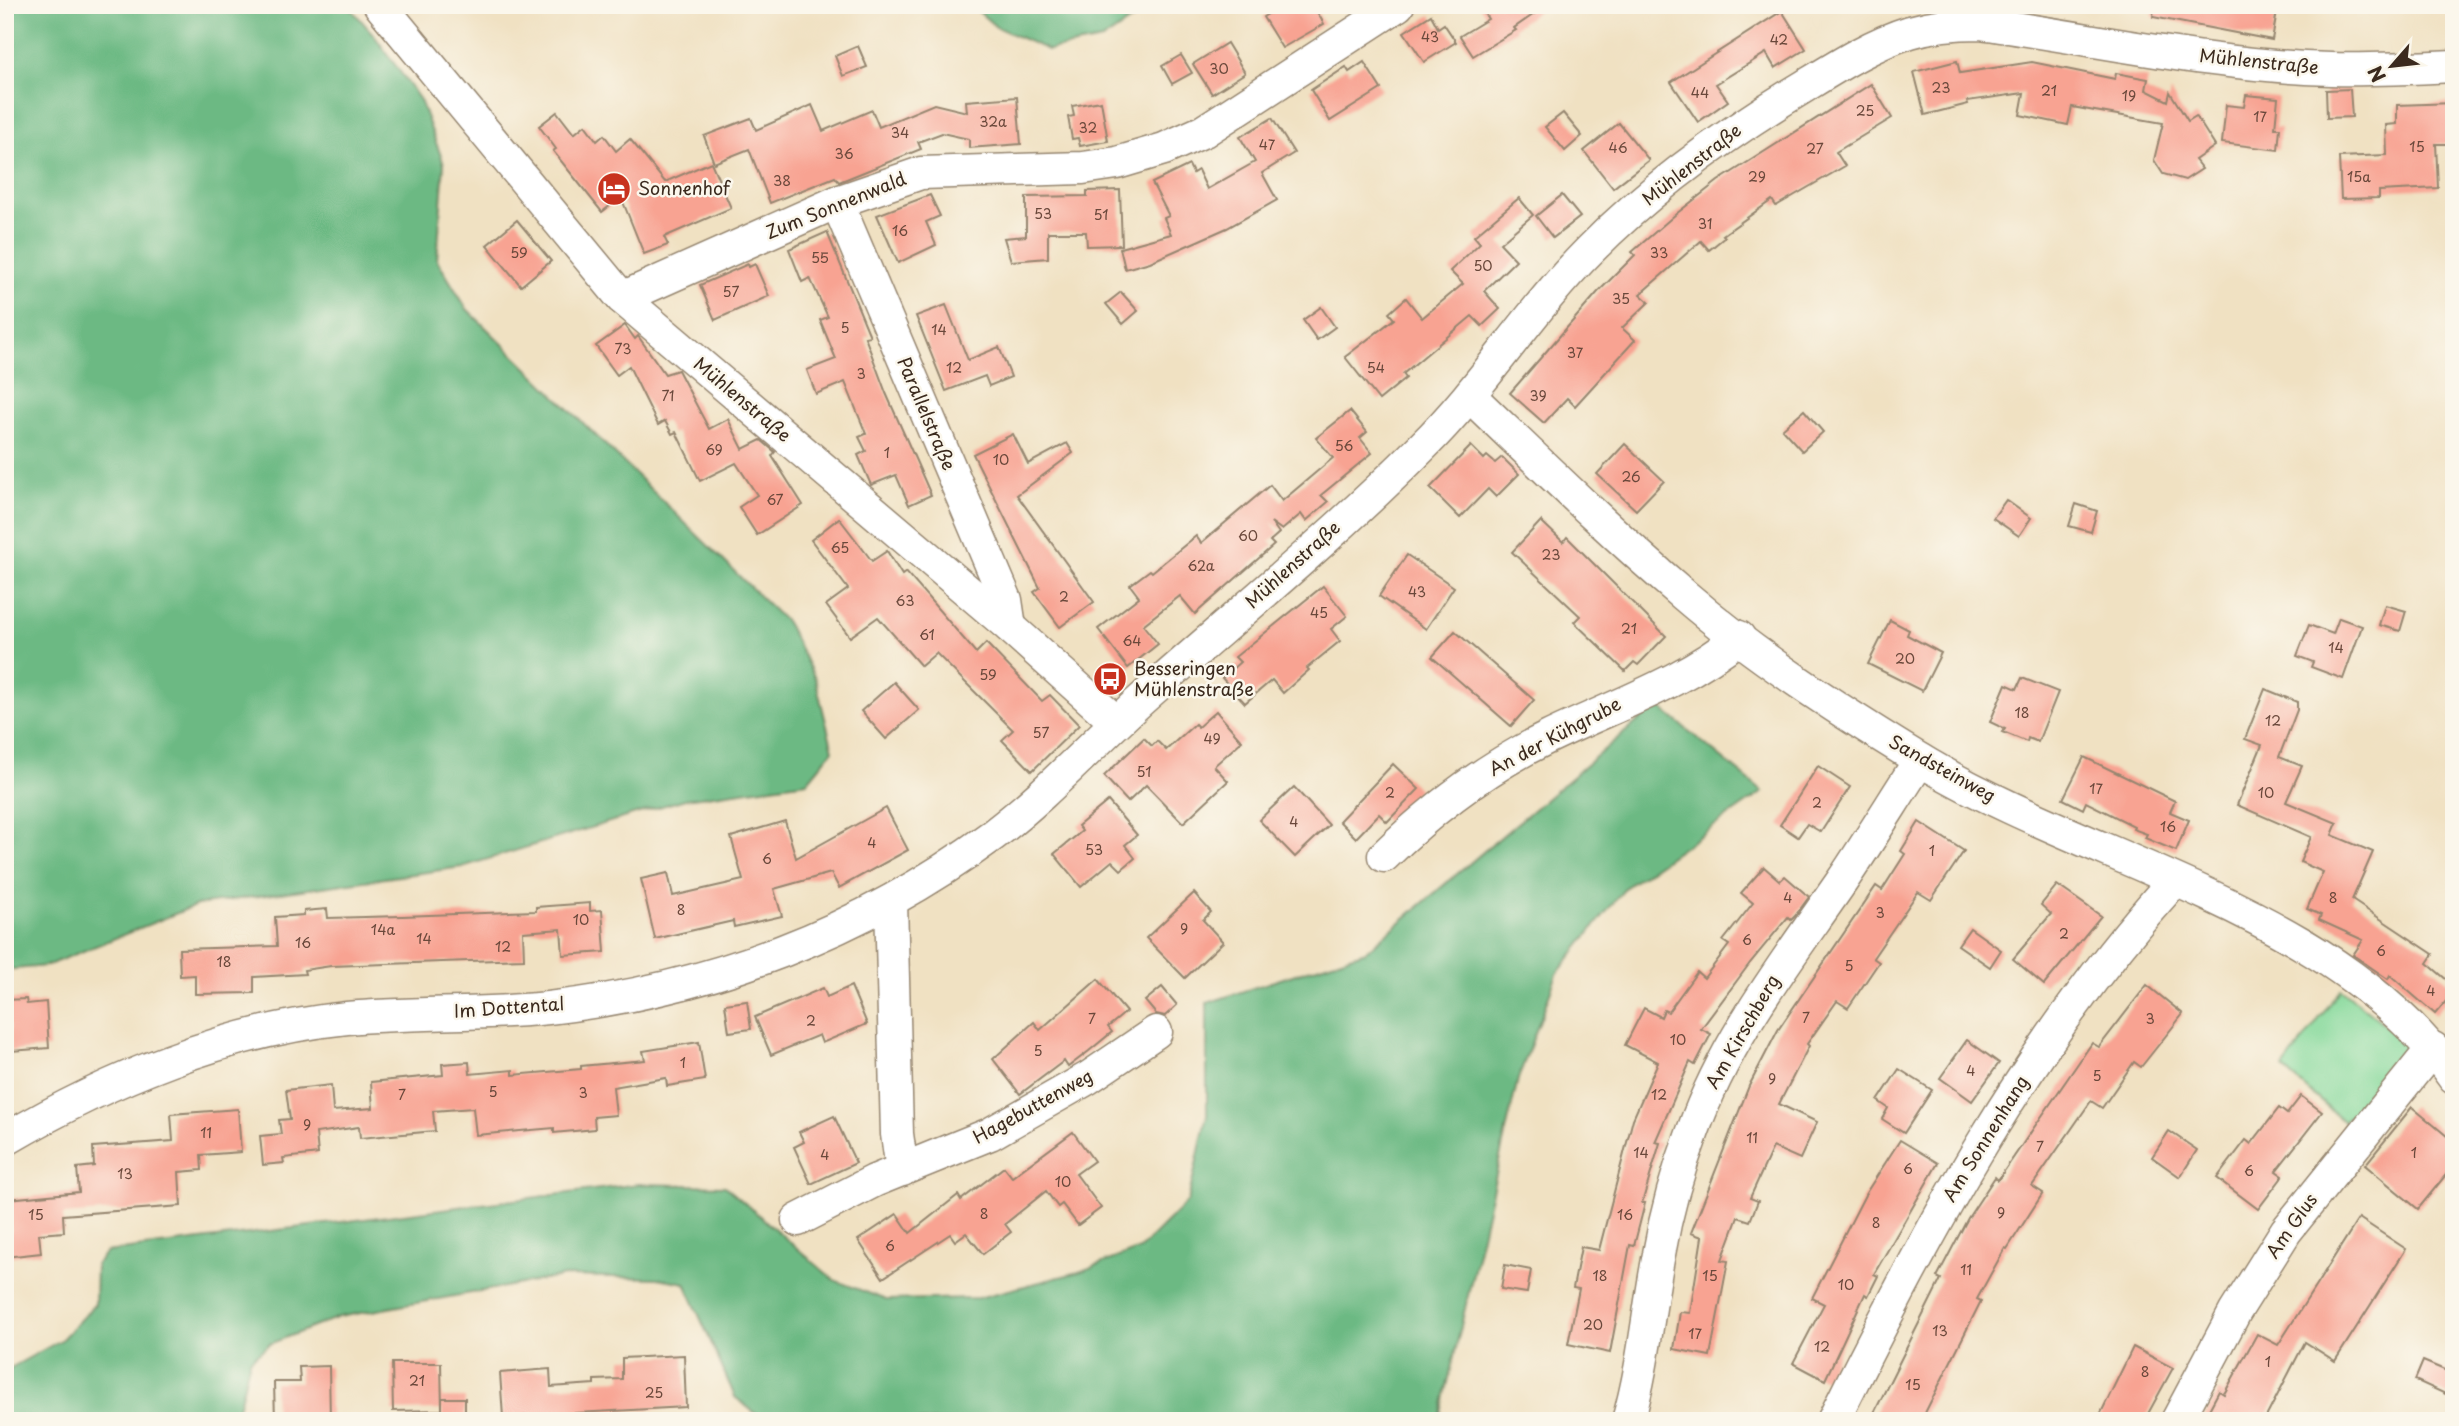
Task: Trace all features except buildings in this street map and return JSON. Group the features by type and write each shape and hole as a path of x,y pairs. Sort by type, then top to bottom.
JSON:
{"street":[{"path":"380,5 622,298"},
{"name":"Zum Sonnenwald","path":"622,298 838,202 921,173 1083,168 1117,163 1164,149 1204,131 1398,5"},
{"name":"Mühlenstraße","path":"998,831 1116,722 1367,499 1470,396 1536,310 1591,248 1652,195 1742,125 1882,42 1914,30 1981,14 2275,65 2330,69 2454,66"},
{"name":"Parallelstraße","path":"838,202 1006,600 1010,627"},
{"name":"Mühlenstraße","path":"622,298 1010,627 1116,722"},
{"name":"Sandsteinweg","path":"1470,396 1605,526 1686,597 1848,714 1920,760 1979,792 2253,917 2311,950 2407,1021 2433,1048 2454,1078"},
{"name":"An der Kühgrube","path":"1384,856 1422,820 1490,769 1544,739 1700,665 1739,637"},
{"name":"Am Kirschberg","path":"1628,1421 1641,1378 1659,1253 1674,1191 1692,1131 1713,1082 1773,978 1843,880 1920,760"},
{"name":"Im Dottental","path":"5,1140 49,1114 149,1070 207,1048 270,1031 345,1018 547,1008 636,993 737,969 809,942 891,901 998,831"},
{"name":"Am Sonnenhang","path":"1833,1421 1933,1225 1992,1126 2061,1021 2122,939 2175,881"},
{"path":"891,901 897,1135 902,1170"},
{"name":"Hagebuttenweg","path":"798,1220 902,1170 990,1134 1088,1078 1156,1032"},
{"name":"Am Glus","path":"2176,1421 2235,1312 2286,1231 2433,1048"}],"green space":[{"path":"5,5 348,5 374,35 420,100 444,164 437,260 467,309 786,622 815,678 833,750 807,782 685,799 462,867 197,905 46,966 5,970"},
{"path":"971,5 1154,5 1102,40 1048,50 996,27"},
{"path":"1657,705 1763,792 1626,887 1557,974 1518,1079 1439,1421 765,1421 735,1397 685,1283 658,1278 565,1276 339,1317 269,1344 250,1360 235,1421 5,1421 5,1371 61,1340 95,1304 96,1264 106,1252 639,1184 725,1186 834,1280 886,1300 978,1298 1079,1272 1140,1249 1188,1201 1207,1115 1207,1003 1366,951"},
{"path":"2341,989 2406,1042 2406,1053 2402,1061 2344,1122 2283,1068"}],"place":[{"name":"Sonnenhof","path":"614,189"},
{"name":"Besseringen Mühlenstraße","path":"1110,679"}]}
